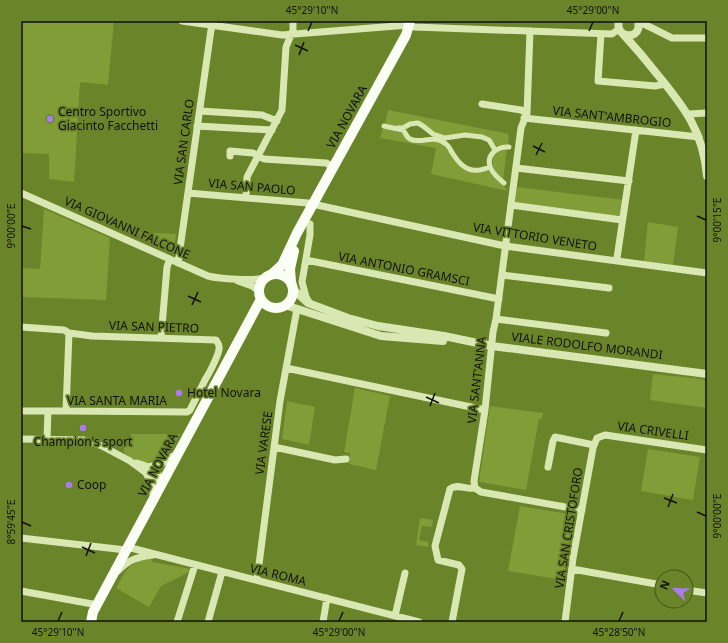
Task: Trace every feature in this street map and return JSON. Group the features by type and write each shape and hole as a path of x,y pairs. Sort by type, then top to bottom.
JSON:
{"main road":[{"name":"VIA NOVARA","path":"295,285 289,275 291,261 298,239 308,222 313,204 406,35 409,23"},
{"name":"VIA NOVARA","path":"268,276 282,265 298,232 308,222"},
{"path":"283,275 295,285 291,299 281,307 272,307 264,303 260,295 260,286 268,276 283,275"},
{"name":"VIA NOVARA","path":"94,613 126,550 153,502 163,480 218,382 245,330 260,295"},
{"name":"VIA NOVARA","path":"245,330 272,307"}],"street":[{"path":"182,21 291,35 409,23 414,27 601,34 612,34 619,26"},
{"path":"246,198 246,177 282,110 286,47 291,35 293,21"},
{"path":"638,21 672,38 707,38"},
{"path":"637,49 635,42 636,32 639,27 638,21"},
{"name":"VIA SAN CARLO","path":"178,263 211,30 213,25"},
{"path":"619,26 631,35 644,29 655,30"},
{"path":"619,26 688,114 699,137 707,176"},
{"name":"VIA SANT'ANNA","path":"475,488 474,481 485,410 520,128 525,115 530,31"},
{"path":"601,34 598,81 655,86 665,84"},
{"path":"482,104 521,110 525,115"},
{"path":"200,111 262,115 277,121"},
{"path":"688,114 707,113"},
{"name":"VIA SANT'AMBROGIO","path":"525,115 699,137"},
{"path":"384,126 403,128 410,124 418,123 433,134 446,138 465,135 487,138 495,150"},
{"path":"197,126 272,130"},
{"path":"397,128 405,132 409,139 417,142 432,138 446,144 463,166 468,169 479,170 490,167"},
{"path":"618,261 617,258 622,220 636,130"},
{"path":"450,148 454,137"},
{"path":"504,183 496,176 490,167 490,159 495,150 501,146 509,147"},
{"path":"230,156 230,151 253,153 264,159 326,163 334,167"},
{"path":"516,168 629,180"},
{"name":"VIA GIOVANNI FALCONE","path":"21,193 208,276 256,279 268,276"},
{"name":"VIA SAN PAOLO","path":"188,193 313,204"},
{"name":"VIA VITTORIO VENETO","path":"313,204 505,246 707,274"},
{"path":"511,205 622,220"},
{"path":"295,285 306,260 310,235 308,222"},
{"path":"298,239 301,236 310,235"},
{"path":"161,338 167,267 170,259"},
{"name":"VIA ANTONIO GRAMSCI","path":"306,260 499,299"},
{"path":"502,275 609,288"},
{"name":"VIA GIOVANNI FALCONE","path":"225,278 246,283 257,288 260,295"},
{"name":"VIALE RODOLFO MORANDI","path":"295,285 302,298 313,305 348,318 378,326 444,336 466,342"},
{"name":"VIALE RODOLFO MORANDI","path":"285,305 381,336 466,342 706,373"},
{"name":"VIA VARESE","path":"257,580 274,447 297,309"},
{"path":"496,319 606,333"},
{"name":"VIA SAN PIETRO","path":"21,327 64,330 69,334 92,336 216,340 220,347 210,370 210,374"},
{"path":"66,411 69,334"},
{"path":"286,368 485,410"},
{"path":"210,374 212,379 218,382"},
{"name":"VIA SANTA MARIA","path":"21,411 186,412 190,410 206,378 210,374"},
{"path":"47,439 48,411"},
{"name":"VIA CRIVELLI","path":"597,438 605,435 707,450"},
{"path":"548,466 553,441 555,438 594,445"},
{"name":"VIA SAN CRISTOFORO","path":"566,622 572,570 582,510 594,445 597,438"},
{"path":"21,439 84,440 102,446 147,470 159,474 163,480"},
{"path":"274,447 335,460 346,459"},
{"path":"147,470 172,459 180,451"},
{"path":"147,470 153,488 153,502"},
{"path":"452,622 463,570 459,565 438,560 435,549 450,489 455,486 475,488 481,492 582,510"},
{"path":"111,579 127,562 143,553 137,542 138,529"},
{"name":"VIA ROMA","path":"21,538 126,550 130,555 143,553 155,555 327,598 394,618 419,622"},
{"path":"177,622 195,565"},
{"path":"572,570 654,584"},
{"path":"208,622 222,572"},
{"path":"394,618 405,573"},
{"path":"21,591 94,613 86,622"},
{"path":"694,591 707,593"},
{"path":"323,622 327,598"}],"green space":[{"name":"Centro Sportivo Giacinto Facchetti","path":"26,21 114,21 108,85 80,82 74,182 49,179 49,154 21,153 21,24"},
{"path":"388,110 509,134 508,145 495,146 489,137 448,137 434,133 426,125 405,125 399,127 385,123"},
{"path":"383,127 401,131 417,143 430,140 442,144 454,158 474,172 485,171 493,174 508,191 431,174 436,148 380,138"},
{"path":"507,148 503,180 493,168 493,156 495,152"},
{"path":"517,187 624,200 621,218 515,204"},
{"path":"44,209 110,238 106,300 21,297 21,268 40,269"},
{"path":"648,222 678,227 673,265 644,261"},
{"path":"139,232 176,234 174,248"},
{"path":"653,374 702,379 707,381 707,408 650,400"},
{"path":"355,388 390,396 376,470 349,464 350,453 344,452"},
{"path":"287,401 315,407 309,445 282,439"},
{"path":"490,406 543,413 542,419 539,419 526,490 479,482"},
{"path":"131,434 181,434 164,455 149,462 148,464 131,458 124,453 124,446 132,446"},
{"path":"648,449 700,457 693,500 641,491"},
{"path":"520,506 574,515 563,580 508,571"},
{"path":"420,518 433,520 432,527 422,526 419,540 429,542 428,547 416,545"},
{"path":"147,559 152,559 152,562 190,569 189,572 161,586 149,607 116,588 131,566"}],"place":[{"name":"Centro Sportivo Giacinto Facchetti","path":"50,119"},
{"name":"Hotel Novara","path":"179,393"},
{"name":"Champion's sport","path":"83,428"},
{"name":"Coop","path":"69,485"}]}
